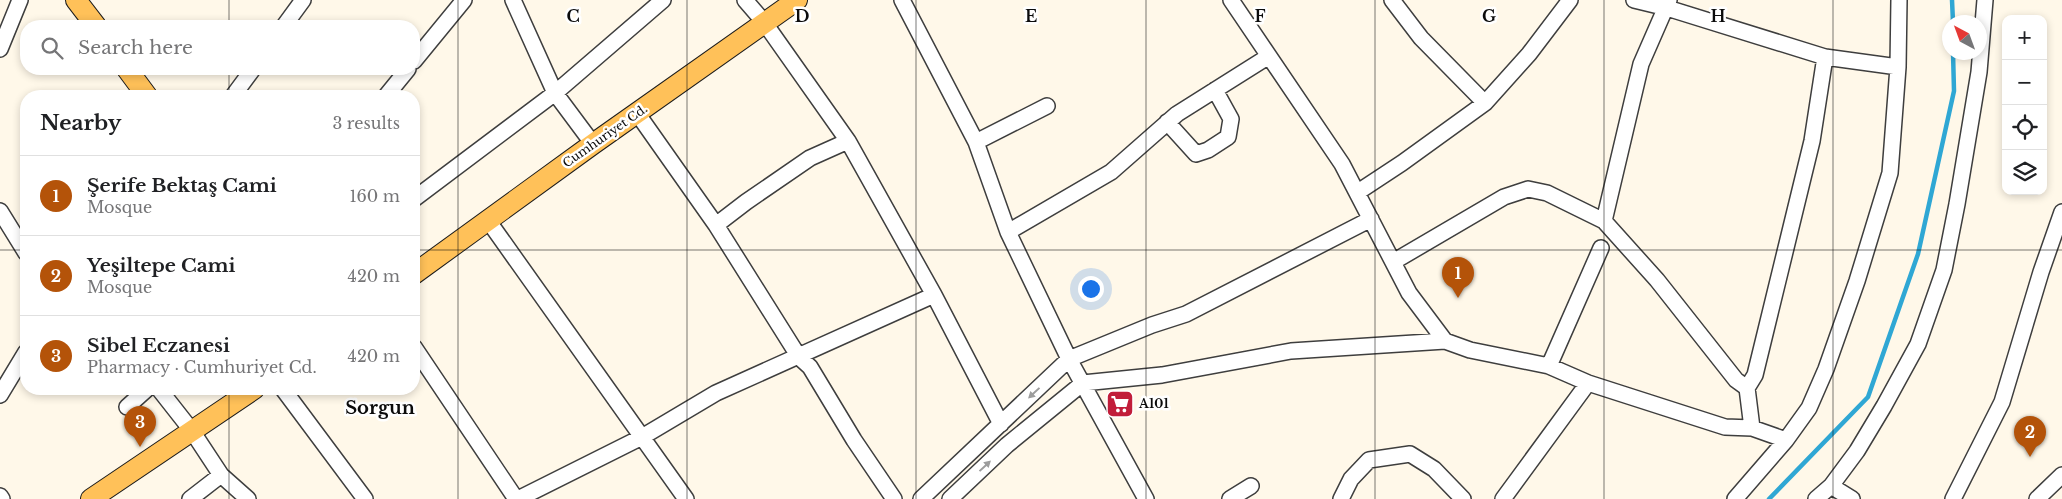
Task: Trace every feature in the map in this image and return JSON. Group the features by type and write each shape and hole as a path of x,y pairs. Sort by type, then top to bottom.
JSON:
{"main road":[{"path":"76,0 91,20"},
{"name":"Cumhuriyet Cd.","path":"420,269 487,219 797,0"},
{"path":"131,75 143,90"},
{"path":"91,499 245,395"}],"street":[{"path":"0,49 20,0"},
{"path":"288,20 302,0"},
{"path":"420,54 464,0"},
{"path":"513,0 555,93 593,144"},
{"path":"420,194 555,93 663,0"},
{"path":"745,0 764,22 848,141 934,295 1001,424"},
{"path":"902,0 942,72 976,142 1008,232 1069,360 1146,499"},
{"path":"1230,0 1342,164 1409,292 1445,341"},
{"path":"1392,0 1421,38 1485,103"},
{"path":"1358,192 1402,163 1485,103 1529,54 1570,0"},
{"path":"1634,0 1668,4 1825,58 1898,67"},
{"path":"1735,499 1786,440 1809,408 1826,369 1857,281 1890,173 1898,67 1899,0"},
{"path":"1816,499 1831,486 1856,451 1884,406 1918,344 1944,270 1957,204 1978,72 1985,0"},
{"path":"1604,220 1641,64 1668,4"},
{"path":"1008,232 1111,172 1177,114 1269,56"},
{"path":"1752,428 1747,388 1755,375 1812,141 1825,58"},
{"path":"237,90 249,75"},
{"path":"391,90 403,75"},
{"path":"1167,122 1196,154 1208,150 1228,137 1231,118 1215,90"},
{"path":"976,142 1047,106"},
{"path":"637,113 716,225 799,357 810,367 854,440 894,499"},
{"path":"716,225 810,158 848,141"},
{"path":"1393,262 1504,197 1528,189 1547,193 1604,220 1657,280 1736,380 1747,388"},
{"path":"0,211 20,243"},
{"path":"1953,499 2002,402 2041,272 2062,212"},
{"path":"487,219 686,499"},
{"path":"920,499 1069,360 1152,325 1186,314 1371,219"},
{"path":"1549,366 1601,248"},
{"path":"420,356 517,499 642,437 716,393 934,295"},
{"path":"950,499 1007,445 1083,383 1162,375 1291,350 1445,341 1470,350 1549,366 1588,382 1725,427 1752,428 1786,440"},
{"path":"0,395 20,362"},
{"path":"1503,499 1588,382"},
{"path":"127,407 140,395"},
{"path":"164,395 192,431 222,475 248,499"},
{"path":"287,395 365,499"},
{"path":"1341,499 1351,479 1369,460 1410,454 1434,469 1463,499"},
{"path":"190,499 222,475"},
{"path":"2037,499 2062,475"},
{"path":"1230,499 1251,486"},
{"path":"1831,486 1852,499"}],"waterway":[{"path":"1952,0 1953,15"},
{"path":"1769,499 1868,397 1918,254 1954,91 1953,60"}],"place":[{"name":"Şerife Bektaş Cami","path":"1458,298"},
{"name":"A101","path":"1120,404"},
{"name":"Sibel Eczanesi","path":"140,447"},
{"name":"Yeşiltepe Cami","path":"2030,457"}],"district":[{"name":"Sorgun","path":"380,408"}]}
